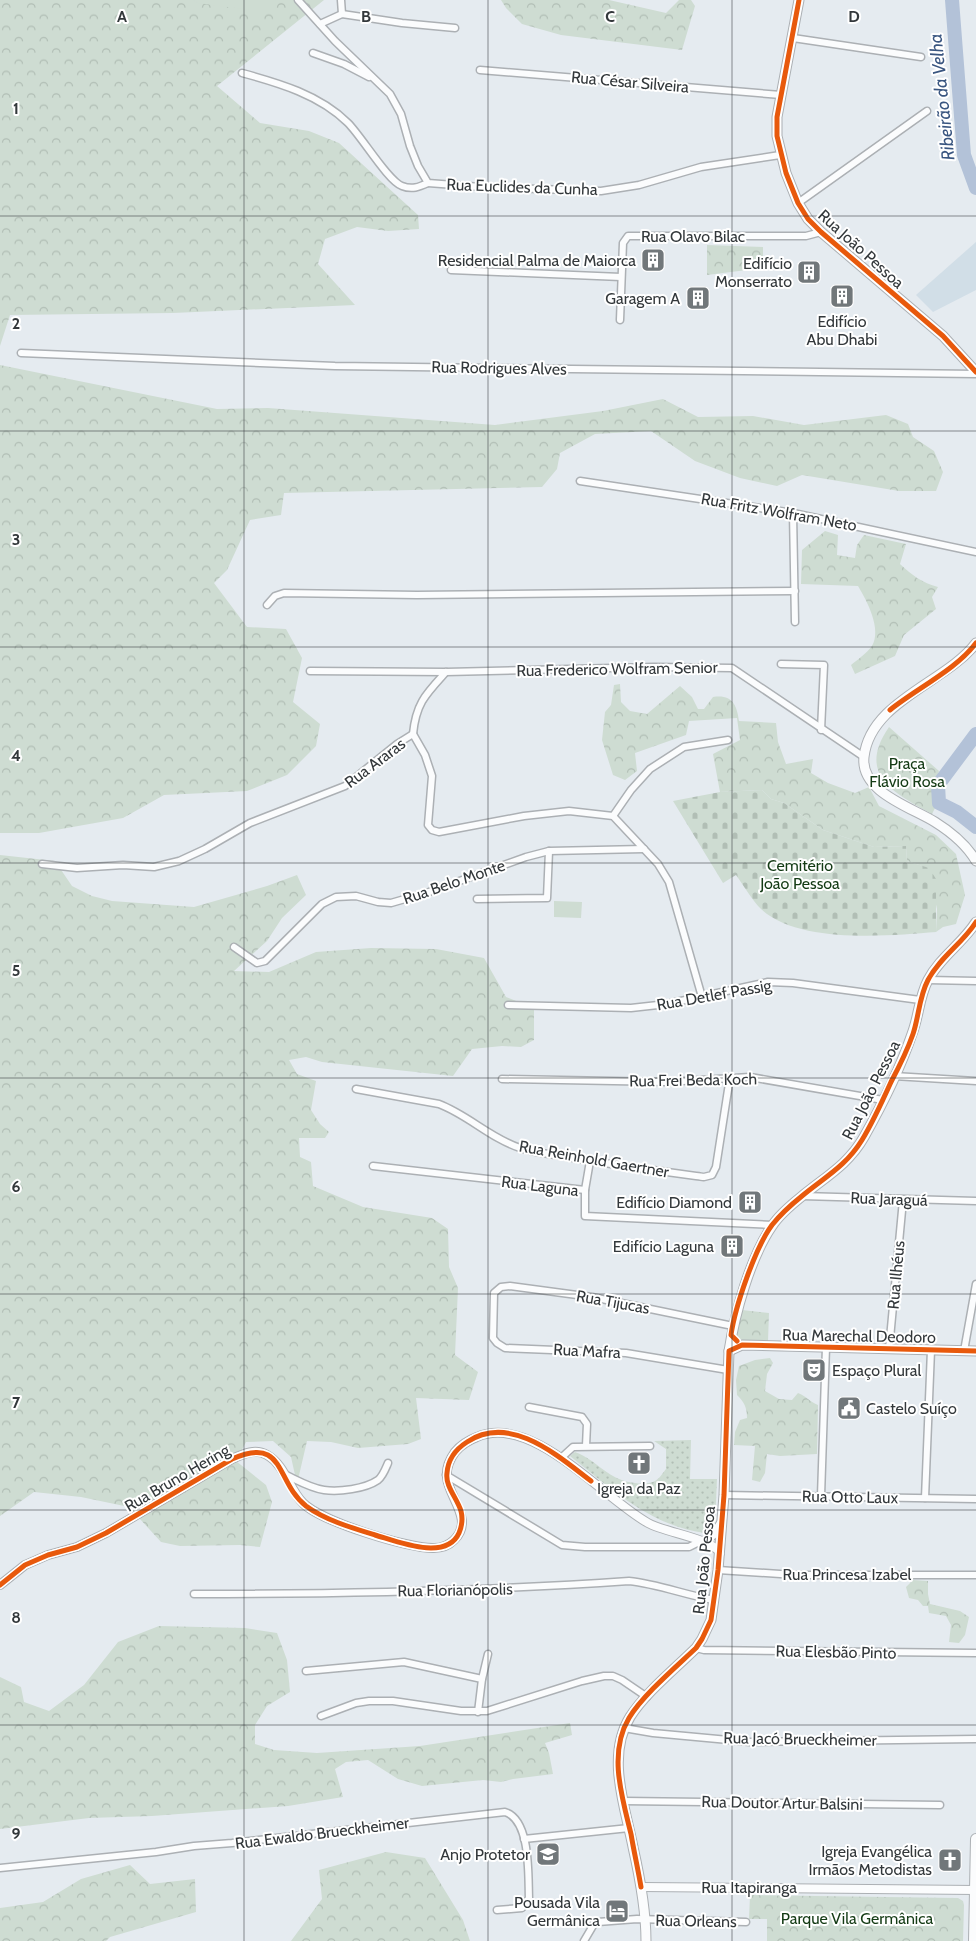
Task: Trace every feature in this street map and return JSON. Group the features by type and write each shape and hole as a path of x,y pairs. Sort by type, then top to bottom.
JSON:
{"main road":[{"name":"Rua João Pessoa","path":"799,0 776,124 780,156 798,203 808,219 820,232 942,336 976,373"},
{"path":"976,643 947,669 904,698 890,710 872,733 864,758 864,769 869,780 877,789 954,835 976,861"},
{"name":"Rua João Pessoa","path":"646,1941 646,1920 641,1887 623,1801 618,1760 624,1728 630,1717 647,1697 696,1648 711,1620 720,1553 724,1495 729,1351 732,1330 743,1291 760,1248 772,1225 802,1196 831,1176 856,1150 883,1100 913,1033 920,1000 928,980 940,962 970,931 976,922"},
{"path":"732,1330 742,1345"},
{"name":"Rua Marechal Deodoro","path":"729,1351 742,1345 976,1351"},
{"path":"974,1941 976,1839"}],"street":[{"name":"Rua Euclides da Cunha","path":"298,0 390,94 401,114 418,166 428,182 482,187 601,191 639,185 701,167 780,156"},
{"path":"341,0 342,14"},
{"path":"320,24 342,14 402,23 455,28"},
{"path":"793,38 921,57"},
{"path":"313,54 344,64 375,80"},
{"name":"Rua César Silveira","path":"480,70 781,95"},
{"path":"242,73 281,84 328,107 348,123 366,144 386,173 401,186 416,188 428,182"},
{"path":"798,203 927,111"},
{"name":"Rua Olavo Bilac","path":"621,278 623,243 628,236 806,236 820,232"},
{"path":"451,270 621,278 620,320"},
{"name":"Rua Rodrigues Alves","path":"22,353 335,366 976,373"},
{"name":"Rua Fritz Wolfram Neto","path":"580,481 793,513 976,552"},
{"path":"793,513 795,622"},
{"path":"267,605 275,596 284,593 417,595 795,591"},
{"path":"781,664 824,665 821,730"},
{"name":"Rua Frederico Wolfram Senior","path":"310,672 446,672 654,667 732,668 864,758"},
{"path":"413,734 414,717 424,696 446,672"},
{"name":"Rua Araras","path":"42,864 77,868 123,865 154,867 179,861 205,849 250,823 345,786 397,744 413,734 425,754 432,776 428,825 432,830 439,832 524,816 569,811 614,816"},
{"path":"702,997 669,882 658,864 614,816 631,790 650,769 684,746 728,740"},
{"name":"Rua Belo Monte","path":"234,947 257,963 261,963 322,904 336,897 356,896 391,903 549,851 644,849"},
{"path":"477,899 547,898 549,851"},
{"path":"928,980 976,981"},
{"name":"Rua Detlef Passig","path":"508,1005 631,1008 702,997 768,982 793,983 920,1000"},
{"name":"Rua Frei Beda Koch","path":"502,1079 666,1082 730,1076 750,1077 883,1100"},
{"name":"Rua Reinhold Gaertner","path":"356,1089 440,1104 452,1109 504,1142 521,1148 590,1161 704,1177 712,1175 716,1167 730,1076"},
{"path":"894,1076 976,1081"},
{"path":"586,1190 590,1161"},
{"name":"Rua Laguna","path":"373,1166 586,1190 585,1216 772,1225"},
{"name":"Rua Jaraguá","path":"802,1196 976,1201"},
{"name":"Rua Ilhéus","path":"889,1349 903,1200"},
{"path":"964,1351 976,1284"},
{"name":"Rua Tijucas","path":"494,1293 501,1287 510,1286 583,1295 732,1330"},
{"name":"Rua Mafra","path":"494,1293 493,1338 505,1348 626,1353 728,1370"},
{"path":"821,1496 826,1347"},
{"path":"925,1498 931,1350"},
{"path":"529,1408 582,1417 587,1424 586,1446"},
{"path":"720,1553 715,1547 703,1541 668,1532 650,1524 619,1504 561,1458 520,1436 505,1432 492,1432 471,1439 456,1451 450,1461 446,1475 562,1545 586,1548 690,1547 703,1541 713,1535 722,1521"},
{"path":"561,1458 573,1448 586,1446 650,1446"},
{"name":"Rua Bruno Hering","path":"0,1584 25,1565 48,1555 77,1547 106,1533 248,1452 262,1452 275,1461 294,1493 304,1504 317,1513 373,1534 417,1546 434,1548 451,1543 458,1536 461,1528 460,1510 446,1475"},
{"path":"284,1474 314,1487 338,1490 369,1484 378,1480 384,1473 388,1463"},
{"name":"Rua Otto Laux","path":"724,1495 976,1499"},
{"name":"Rua Princesa Izabel","path":"718,1570 795,1575 976,1575"},
{"name":"Rua Florianópolis","path":"194,1594 278,1594 522,1588 629,1581 642,1582 714,1600"},
{"name":"Rua Elesbão Pinto","path":"696,1648 704,1650 976,1653"},
{"path":"478,1712 482,1679 488,1654"},
{"path":"306,1670 404,1662 482,1679"},
{"path":"321,1716 356,1703 369,1701 393,1701 478,1712 487,1711 582,1681 604,1676 613,1676 622,1680 647,1697"},
{"name":"Rua Jacó Brueckheimer","path":"624,1728 653,1733 750,1742 976,1739"},
{"name":"Rua Doutor Artur Balsini","path":"623,1801 940,1805"},
{"name":"Rua Ewaldo Brueckheimer","path":"0,1868 156,1852 194,1846 232,1844 505,1812 515,1817 524,1839 529,1898 522,1908 497,1910"},
{"path":"524,1839 629,1828"},
{"name":"Rua Itapiranga","path":"641,1887 975,1890"},
{"name":"Rua Orleans","path":"584,1941 594,1924 598,1922 636,1919 746,1922"}],"shaded area":[{"path":"976,242 976,290 933,312 916,295"}],"green space":[{"path":"0,0 324,0 217,86 260,123 309,131 339,143 418,215 419,229 388,231 357,227 325,239 318,264 355,305 173,313 10,315 0,346"},
{"path":"193,0 276,0 275,10 250,10 198,3"},
{"path":"501,0 609,0 666,13 679,0 691,0 695,6 682,50 561,35 522,24 506,8"},
{"path":"707,245 763,247 763,268 707,275"},
{"path":"0,365 217,409 268,408 495,425 603,411 663,399 698,417 753,416 804,425 886,415 908,424 913,437 934,451 943,472 936,491 899,491 802,475 777,486 740,478 695,461 651,431 595,434 560,453 557,469 542,487 284,493 281,515 250,520 227,570 214,583 247,627 286,629 302,658 293,702 320,724 316,746 287,775 247,791 164,795 123,818 39,833 0,833"},
{"path":"825,531 838,535 837,555 855,558 857,545 864,535 906,544 900,564 918,578 938,587 932,597 936,609 904,635 895,656 855,674 851,665 865,654 875,639 872,615 858,586 801,584 802,550"},
{"path":"620,684 621,702 630,711 647,714 680,686 692,697 698,709 704,709 713,697 725,697 735,706 739,721 776,723 778,742 786,764 813,759 811,773 828,783 855,793 869,787 879,806 936,835 956,854 965,895 956,924 943,927 936,932 937,909 928,868 907,861 906,846 874,847 823,830 784,803 771,799 762,790 720,792 713,754 740,740 737,718 689,721 686,735 635,753 637,771 625,780 613,775 602,740 605,712 611,705 614,685"},
{"name":"Praça Flávio Rosa","path":"889,727 939,771 934,791 937,804 932,814 893,790 884,781 878,770 876,758 880,744"},
{"name":"Cemitério João Pessoa","path":"762,790 771,799 784,803 823,830 874,847 906,846 907,861 929,868 936,879 936,932 870,936 820,933 798,928 777,920 761,909 736,875 723,883 673,801 720,792"},
{"path":"0,855 55,861 72,886 92,896 112,901 194,907 267,886 297,875 306,895 282,918 267,941 234,971 269,972 316,952 371,948 436,949 484,958 506,997 534,1008 534,1040 521,1047 502,1046 472,1049 453,1076 322,1062 306,1057 289,1060 297,1074 316,1081 311,1110 320,1124 329,1132 325,1138 299,1138 300,1157 311,1162 313,1186 363,1207 432,1218 448,1229 449,1267 458,1288 455,1355 478,1372 469,1400 416,1398 421,1439 408,1444 358,1448 331,1442 307,1441 297,1484 291,1457 273,1441 246,1442 236,1461 266,1485 272,1502 260,1547 240,1545 180,1546 161,1542 129,1507 81,1497 34,1492 0,1516"},
{"path":"554,901 582,902 581,918 554,917"},
{"path":"742,1310 769,1313 768,1341 744,1341 737,1337 737,1327"},
{"path":"770,1358 773,1363 767,1374 765,1391 779,1399 792,1400 798,1393 818,1405 817,1454 780,1456 767,1454 765,1473 760,1482 752,1480 755,1446 734,1445 735,1432 740,1420 747,1418 745,1405 737,1395 736,1380 739,1366 755,1360"},
{"path":"691,1440 690,1479 717,1479 715,1525 705,1533 685,1529 649,1514 617,1493 570,1456 575,1452 625,1481 648,1483 656,1480 666,1469 666,1449 654,1441"},
{"path":"913,1580 928,1581 930,1604 960,1611 969,1617 965,1635 959,1643 949,1642 951,1625 946,1616 929,1613 928,1606 923,1606 918,1600 909,1598 906,1587"},
{"path":"159,1626 245,1628 277,1633 287,1660 290,1692 267,1706 255,1725 255,1744 274,1750 317,1753 420,1746 570,1723 572,1735 545,1743 553,1774 501,1782 483,1780 422,1786 398,1779 368,1760 346,1762 335,1769 343,1797 288,1806 152,1816 89,1818 0,1829 0,1677 21,1687 24,1702 49,1711 84,1685 118,1642"},
{"path":"386,1852 425,1858 463,1920 470,1941 291,1941 322,1899 319,1870"},
{"path":"130,1865 150,1884 195,1879 196,1912 110,1937 106,1941 0,1941 0,1908 43,1902 81,1879"},
{"name":"Parque Vila Germânica","path":"750,1895 958,1898 963,1901 964,1905 963,1941 767,1941 767,1919 749,1919"}],"waterway":[{"name":"Ribeirão da Velha","path":"952,0 964,155 976,188"},
{"name":"Ribeirão da Velha","path":"976,734 938,785 939,803 957,812 976,827"}],"cycle path":[{"path":"799,0 777,117 777,136 786,173 798,203 808,219 821,232 943,336 976,372"},
{"path":"890,710 947,670 976,643"},
{"path":"737,1341 731,1335 733,1323 747,1278 766,1235 782,1214 798,1199 835,1171 856,1149 870,1126 908,1047 928,980 939,964 965,937 976,922"},
{"path":"641,1887 621,1790 618,1760 619,1746 629,1718 635,1709 660,1681 696,1648 711,1620 718,1570 724,1495 729,1351 742,1345 976,1351"},
{"path":"0,1585 25,1565 48,1555 77,1547 106,1533 232,1459 249,1453 262,1453 271,1457 278,1464 296,1496 306,1506 322,1515 339,1523 407,1545 432,1548 453,1542 461,1528 462,1514 447,1478 451,1459 459,1448 483,1434 500,1432 533,1441 564,1460 591,1481"}],"place":[{"name":"Residencial Palma de Maiorca","path":"653,260"},
{"name":"Edifício Monserrato","path":"809,272"},
{"name":"Edifício Abu Dhabi","path":"842,296"},
{"name":"Garagem A","path":"698,298"},
{"name":"Edifício Diamond","path":"750,1202"},
{"name":"Edifício Laguna","path":"732,1246"},
{"name":"Espaço Plural","path":"814,1370"},
{"name":"Castelo Suíço","path":"849,1408"},
{"name":"Igreja da Paz","path":"639,1463"},
{"name":"Anjo Protetor","path":"548,1854"},
{"name":"Igreja Evangélica Irmãos Metodistas","path":"950,1860"},
{"name":"Pousada Vila Germânica","path":"617,1911"}]}
